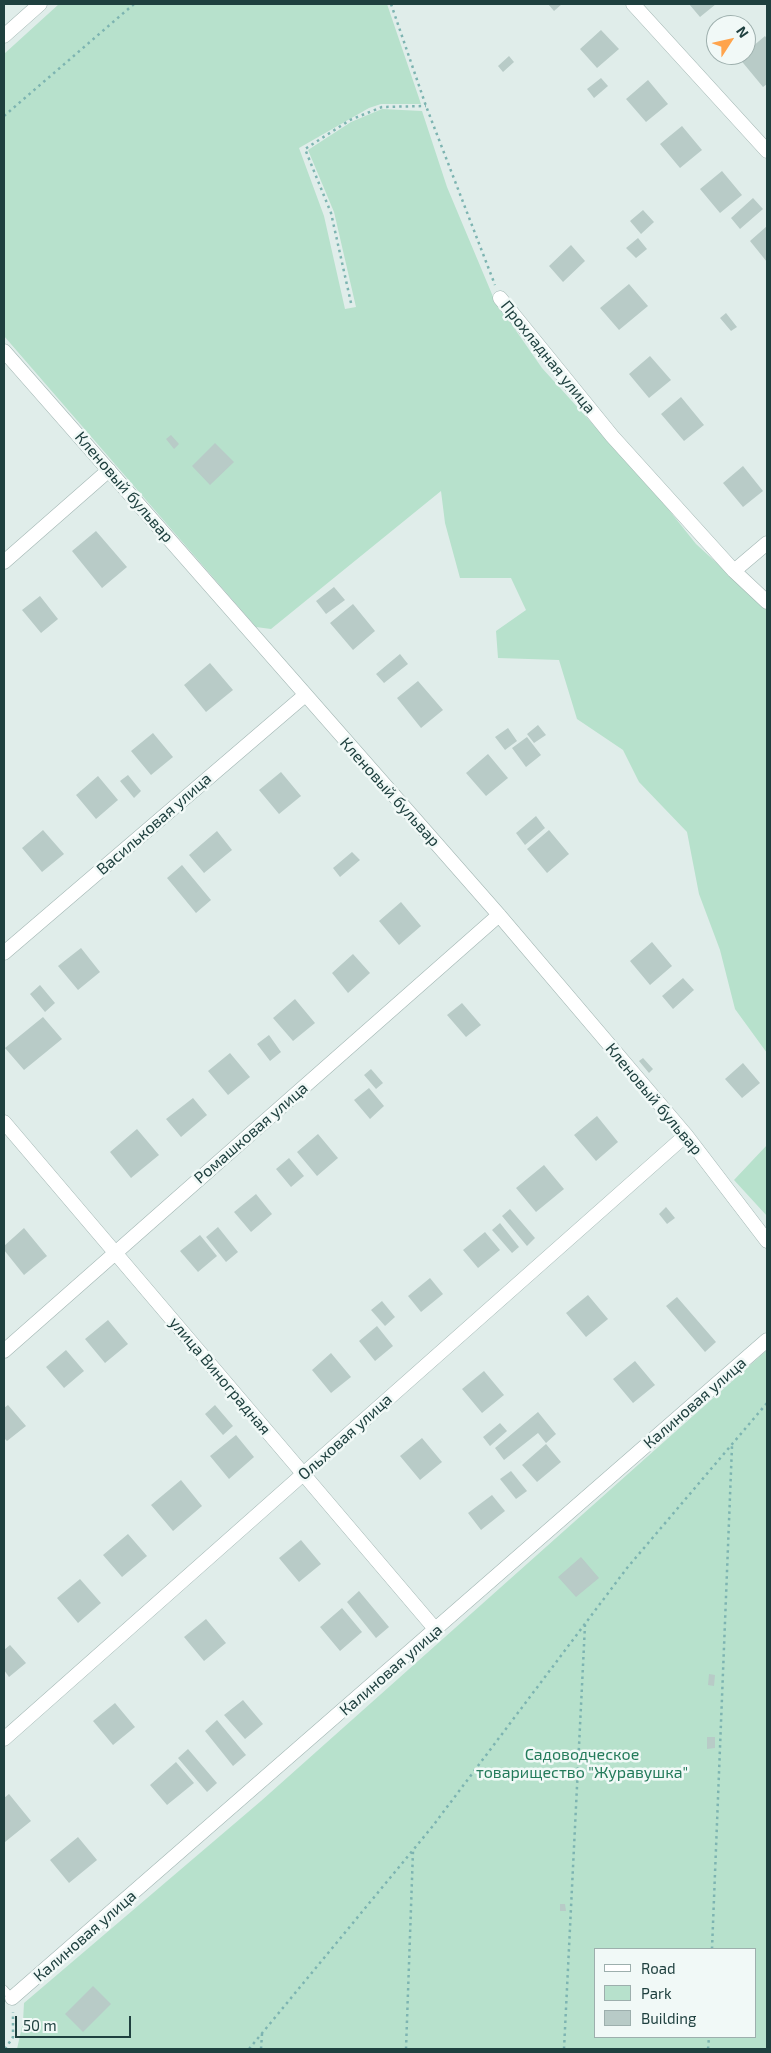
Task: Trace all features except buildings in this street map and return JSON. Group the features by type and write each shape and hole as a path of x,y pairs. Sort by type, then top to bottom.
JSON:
{"street":[{"path":"4,36 40,4"},
{"path":"633,4 767,150"},
{"name":"Прохладная улица","path":"500,298 612,436 734,571 767,602"},
{"name":"Кленовый бульвар","path":"4,350 262,644 304,696 499,916 686,1135 767,1241"},
{"path":"4,562 109,470"},
{"path":"734,571 767,543"},
{"name":"Васильковая улица","path":"4,953 304,696"},
{"name":"Ромашковая улица","path":"4,1351 499,916"},
{"name":"улица Виноградная","path":"4,1122 436,1630"},
{"name":"Ольховая улица","path":"4,1739 686,1135"},
{"name":"Калиновая улица","path":"8,1994 436,1630 767,1340"}],"path":[{"path":"4,116 134,4"},
{"name":"Прохладная улица","path":"391,4 426,106 500,298"},
{"path":"351,303 331,213 305,150 350,120 382,107 426,106"},
{"path":"249,2049 414,1850 627,1568 767,1403"},
{"path":"712,1948 732,1444"},
{"path":"564,2049 585,1624"},
{"path":"406,2049 414,1850"},
{"path":"5,2049 13,2037 8,1994"},
{"path":"261,2049 262,2032"}],"green space":[{"path":"59,4 387,4 421,104 381,104 369,108 299,148 324,216 345,309 356,307 334,212 308,150 351,122 382,109 422,111 447,187 494,299 542,368 657,495 696,544 767,609 767,1053 735,1009 720,950 699,894 687,832 639,782 623,750 577,719 559,660 498,658 496,631 526,610 511,578 460,578 445,523 441,491 271,629 256,627 4,336 4,54"},
{"path":"767,1145 767,1216 734,1180"},
{"name":"Садоводческое товарищество \"Журавушка\"","path":"767,1350 767,2049 17,2049 23,2022 24,2003 261,1801"}]}
